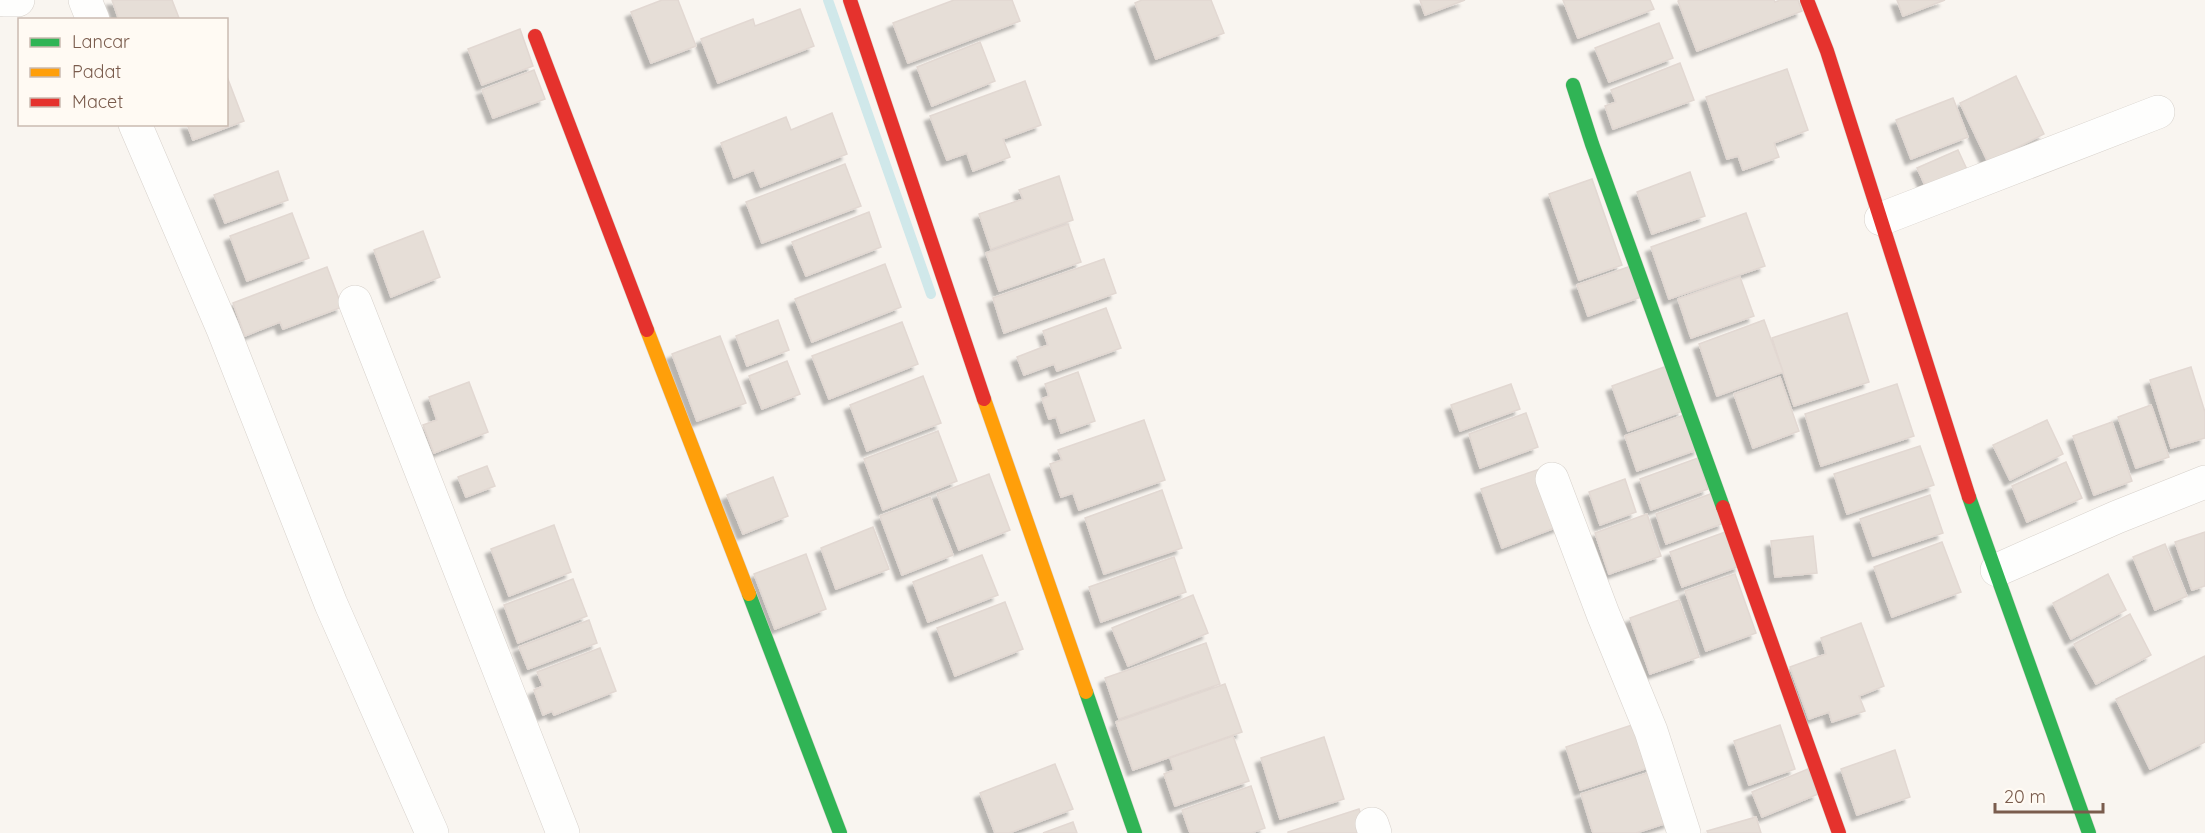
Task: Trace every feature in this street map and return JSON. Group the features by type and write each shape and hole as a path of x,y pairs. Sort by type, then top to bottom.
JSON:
{"street":[{"path":"4,0 18,0"},
{"path":"85,0 92,18"},
{"path":"850,0 978,382 1135,833"},
{"path":"1807,0 1827,51 1972,505 2089,833"},
{"path":"536,36 840,833"},
{"path":"1573,85 1592,144 1839,833"},
{"path":"1881,219 2158,112"},
{"path":"136,126 223,329 332,604 432,833"},
{"path":"355,302 563,833"},
{"path":"1552,479 1603,614 1651,731 1684,833"},
{"path":"1997,570 2205,482"}],"building":[{"path":"112,0 172,0 179,18 118,18"},
{"path":"662,0 678,0 696,46 651,63 631,12"},
{"path":"954,0 1012,0 1020,21 908,63 893,23"},
{"path":"1142,0 1211,0 1224,33 1156,59 1135,3"},
{"path":"1420,0 1465,0 1425,15"},
{"path":"1563,0 1650,0 1654,9 1578,38"},
{"path":"1774,0 1775,2 1798,0 1802,11 1697,51 1678,1"},
{"path":"1897,0 1945,0 1903,16"},
{"path":"800,9 814,46 718,83 701,39 753,19 755,26"},
{"path":"1659,23 1673,58 1609,82 1595,48"},
{"path":"520,29 533,66 482,85 468,49"},
{"path":"980,42 995,81 932,106 917,67"},
{"path":"1680,63 1694,100 1613,129 1605,106 1616,102 1611,90"},
{"path":"1787,69 1808,130 1774,143 1779,157 1743,170 1738,156 1727,159 1706,97"},
{"path":"534,70 545,99 493,118 482,90"},
{"path":"2016,76 2044,134 1988,162 1960,103"},
{"path":"228,79 244,121 193,140 188,126 228,126"},
{"path":"1025,81 1041,125 1003,139 1010,157 973,171 967,153 947,160 930,116"},
{"path":"1953,98 1968,137 1911,159 1896,120"},
{"path":"832,113 847,154 761,187 754,170 734,178 721,143 786,117 791,130"},
{"path":"1958,150 1971,178 1930,196 1917,168"},
{"path":"845,164 861,206 762,243 746,202"},
{"path":"278,171 288,200 225,223 214,195"},
{"path":"1690,172 1705,216 1652,234 1637,192"},
{"path":"1059,176 1073,220 991,249 979,214 1023,199 1019,190"},
{"path":"1592,179 1622,265 1579,280 1549,194"},
{"path":"869,212 881,247 806,276 792,242"},
{"path":"292,213 309,258 247,281 230,236"},
{"path":"1746,213 1765,266 1669,299 1651,247"},
{"path":"1068,224 1081,262 999,291 986,253"},
{"path":"423,231 440,277 391,297 374,250"},
{"path":"1104,259 1116,293 1004,333 993,298"},
{"path":"885,264 901,307 812,342 795,299"},
{"path":"1631,266 1641,297 1588,316 1577,285"},
{"path":"327,267 342,307 283,329 280,322 245,336 233,303"},
{"path":"1740,277 1754,316 1691,338 1678,299"},
{"path":"1106,308 1121,348 1057,371 1054,364 1024,375 1017,357 1048,345 1043,331"},
{"path":"1847,313 1869,382 1794,406 1772,338"},
{"path":"778,320 789,350 747,366 736,336"},
{"path":"1764,320 1783,372 1717,396 1699,344"},
{"path":"902,322 918,364 829,399 812,356"},
{"path":"720,336 746,403 697,421 672,354"},
{"path":"787,361 800,394 762,409 749,376"},
{"path":"1667,366 1683,411 1628,431 1612,386"},
{"path":"2191,367 2205,412 2205,438 2171,448 2150,380"},
{"path":"1078,372 1095,421 1061,433 1056,417 1049,419 1042,399 1049,396 1045,384"},
{"path":"923,376 941,423 867,451 850,405"},
{"path":"1780,377 1799,431 1753,448 1734,394"},
{"path":"469,382 488,432 434,453 423,425 437,420 429,397"},
{"path":"1511,384 1520,409 1460,431 1451,405"},
{"path":"1897,384 1914,436 1821,466 1805,414"},
{"path":"2151,405 2169,457 2136,468 2118,417"},
{"path":"1526,413 1538,447 1480,468 1469,434"},
{"path":"1687,414 1699,449 1637,471 1625,436"},
{"path":"1144,420 1165,480 1079,510 1073,493 1061,497 1050,464 1062,460 1058,450"},
{"path":"2047,420 2063,454 2010,480 1993,445"},
{"path":"2112,422 2132,481 2094,495 2073,436"},
{"path":"938,431 957,481 883,510 864,459"},
{"path":"1920,446 1934,485 1847,514 1834,474"},
{"path":"1698,458 1708,489 1651,510 1640,479"},
{"path":"2066,462 2082,498 2027,522 2012,486"},
{"path":"487,466 495,486 466,497 458,477"},
{"path":"1540,469 1560,526 1502,548 1481,489"},
{"path":"989,474 1010,530 959,550 937,494"},
{"path":"773,477 788,516 743,534 727,495"},
{"path":"1625,479 1636,512 1600,525 1589,492"},
{"path":"1162,490 1182,548 1104,574 1085,518"},
{"path":"1713,493 1724,523 1666,544 1656,514"},
{"path":"1930,495 1943,533 1873,556 1860,519"},
{"path":"930,497 953,555 902,575 880,516"},
{"path":"1647,514 1661,556 1609,574 1595,533"},
{"path":"554,525 571,572 509,596 491,549"},
{"path":"873,527 889,569 836,589 821,548"},
{"path":"1728,531 1740,566 1682,587 1670,552"},
{"path":"2205,532 2205,586 2192,590 2175,542"},
{"path":"1813,536 1817,573 1775,577 1771,541"},
{"path":"1942,542 1961,592 1892,617 1874,567"},
{"path":"2165,544 2187,596 2155,610 2133,557"},
{"path":"806,554 826,609 775,629 754,574"},
{"path":"982,555 998,595 928,622 913,582"},
{"path":"1174,557 1186,592 1101,622 1089,587"},
{"path":"1735,574 1756,633 1706,651 1685,591"},
{"path":"2108,574 2126,610 2071,639 2053,603"},
{"path":"573,579 587,616 518,643 504,605"},
{"path":"1193,595 1208,633 1128,666 1112,628"},
{"path":"1679,600 1699,657 1650,674 1630,618"},
{"path":"1005,602 1023,649 955,676 937,628"},
{"path":"2130,614 2151,655 2096,684 2074,644"},
{"path":"589,620 597,643 528,669 519,647"},
{"path":"1861,623 1884,686 1859,696 1865,711 1832,722 1829,712 1809,719 1790,667 1826,654 1821,638"},
{"path":"1206,643 1220,684 1119,719 1105,678"},
{"path":"600,648 616,691 554,715 552,711 543,715 534,690 543,686 537,672"},
{"path":"2205,656 2205,742 2150,769 2116,699"},
{"path":"1225,684 1242,732 1133,770 1116,722"},
{"path":"1641,722 1654,766 1580,790 1566,747"},
{"path":"1780,725 1795,769 1749,785 1734,741"},
{"path":"1233,736 1249,781 1175,806 1164,774 1174,770 1170,758"},
{"path":"1324,737 1344,799 1280,819 1261,758"},
{"path":"1895,750 1910,797 1857,815 1841,769"},
{"path":"1055,764 1073,809 1009,833 995,833 980,793"},
{"path":"1808,769 1818,794 1762,817 1752,792"},
{"path":"1654,771 1670,822 1636,833 1593,833 1581,794"},
{"path":"1251,786 1265,828 1251,833 1190,833 1182,810"},
{"path":"1359,809 1367,833 1288,833 1288,832"},
{"path":"1756,817 1761,833 1708,833 1707,831"},
{"path":"1073,822 1077,833 1043,833"}],"waterway":[{"path":"828,0 931,294"}],"traffic: fast":[{"path":"1573,85 1592,144 1723,507"},
{"path":"1969,497 2089,833"},
{"path":"749,594 840,833"},
{"path":"1086,692 1135,833"}],"traffic: slow":[{"path":"647,330 749,594"},
{"path":"984,399 1086,692"}],"traffic: jam":[{"path":"850,0 984,399"},
{"path":"1807,0 1827,51 1969,497"},
{"path":"535,36 647,330"},
{"path":"1723,507 1839,833"}]}
